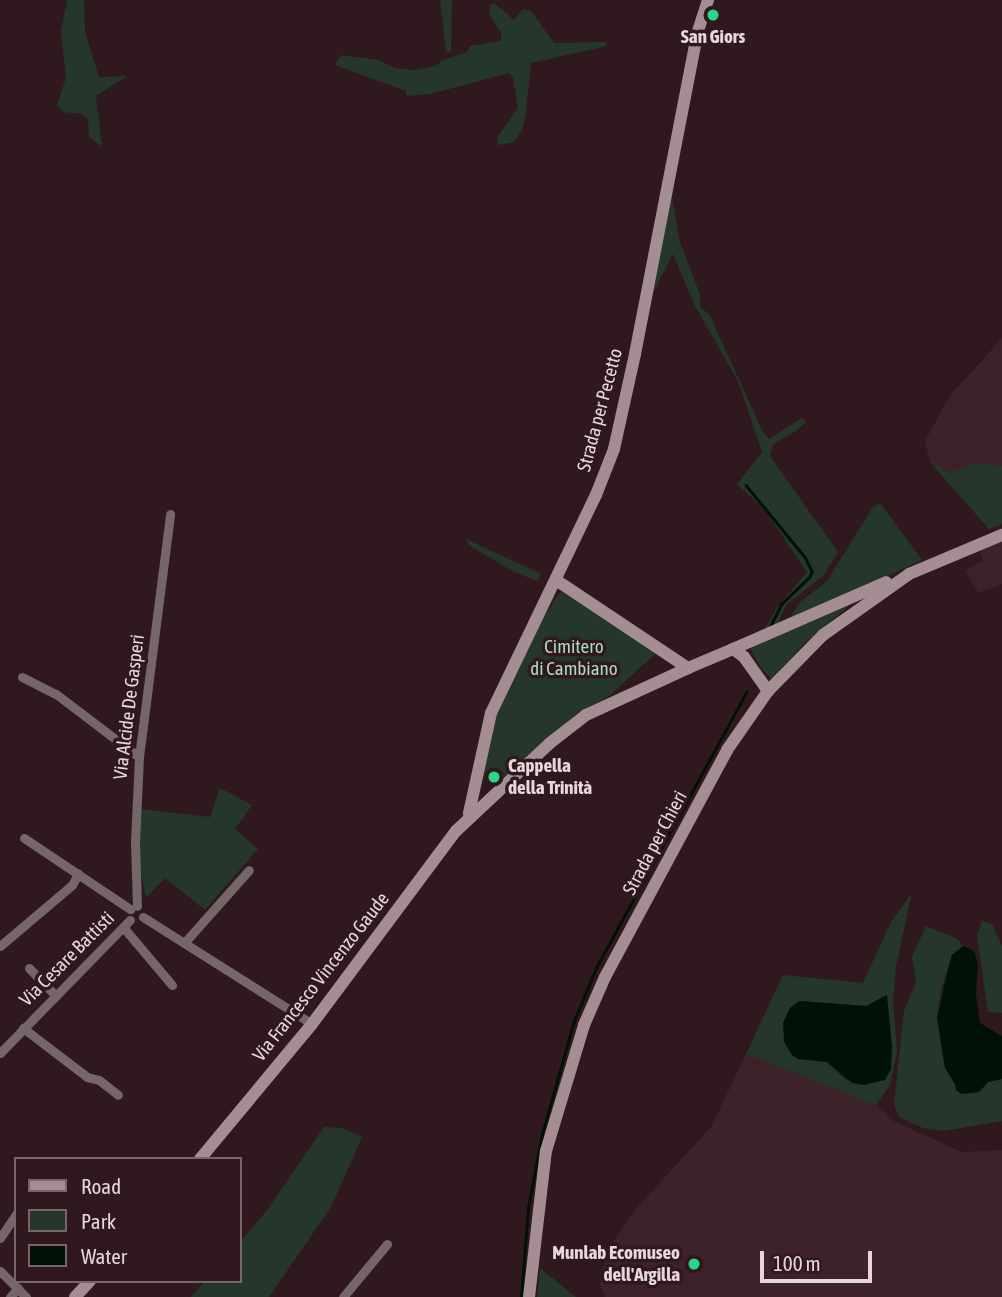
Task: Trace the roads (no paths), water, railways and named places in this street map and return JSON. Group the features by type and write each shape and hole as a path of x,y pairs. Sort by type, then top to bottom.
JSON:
{"street":[{"name":"Strada per Pecetto","path":"471,817 469,813 491,713 596,495 620,425 698,30 708,0"},
{"name":"Via Alcide De Gasperi","path":"127,923 134,907 139,757 170,514"},
{"name":"Strada per Chieri","path":"529,1297 546,1151 584,1025 605,977 727,750 768,691 823,635 909,574 1002,535"},
{"name":"Via Francesco Vincenzo Gaude","path":"202,1157 312,1024 456,831 550,743 586,715 688,668 909,574"},
{"path":"556,580 688,668"},
{"path":"733,649 744,657 768,691"},
{"path":"22,677 56,694 139,757"},
{"path":"24,838 78,874 144,911 143,918 138,922 127,923"},
{"path":"185,942 249,870"},
{"path":"0,946 72,885 78,874"},
{"path":"143,918 312,1024"},
{"path":"127,923 172,985"},
{"name":"Via Cesare Battisti","path":"0,1053 127,923"},
{"path":"29,968 56,996"},
{"path":"23,1028 87,1077 99,1080 117,1095"},
{"path":"0,1238 14,1217"},
{"path":"343,1297 387,1244"},
{"path":"0,1271 26,1297"},
{"path":"75,1297 88,1283"},
{"path":"10,1297 18,1288"}],"water":[{"path":"963,946 974,951 978,964 976,994 980,1023 1002,1036 1002,1079 988,1082 979,1092 961,1094 956,1090 945,1068 937,1018 952,955"},
{"path":"887,995 892,1047 891,1069 885,1080 864,1085 852,1083 827,1062 798,1059 784,1042 783,1023 790,1008 799,1001 866,1006"}],"waterway":[{"path":"746,485 805,557 812,571 810,577 782,604 771,626"},
{"path":"521,1297 528,1208 542,1134 574,1021 597,966 747,691"}],"place":[{"name":"San Giors","path":"713,15"},
{"name":"Cappella della Trinità","path":"494,777"},
{"name":"Munlab Ecomuseo dell'Argilla","path":"694,1264"}],"park label":[{"name":"Cimitero di Cambiano","path":"574,658"}]}
